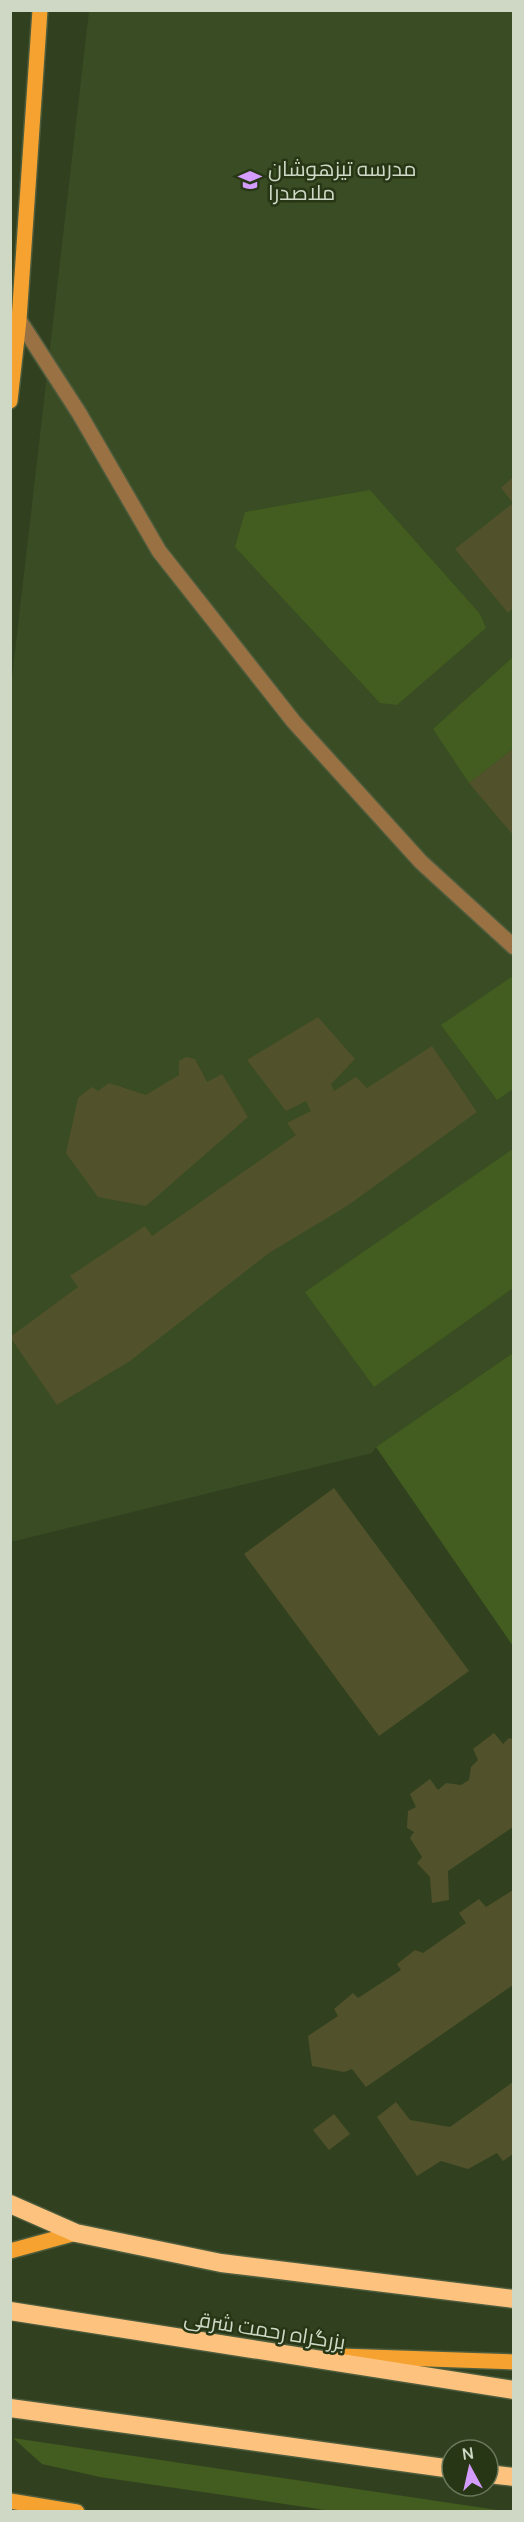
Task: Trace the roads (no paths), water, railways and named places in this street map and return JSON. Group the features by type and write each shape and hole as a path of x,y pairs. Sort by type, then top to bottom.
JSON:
{"highway":[{"path":"10,2204 76,2233 221,2263 513,2299"},
{"name":"بزرگراه رحمت شرقی","path":"10,2311 513,2390"},
{"path":"10,2408 440,2467"}],"main road":[{"path":"10,401 19,320 40,10"},
{"path":"10,2251 76,2233"},
{"path":"278,2354 513,2362"},
{"path":"10,2494 24,2508"},
{"path":"10,2501 24,2508 76,2511"}],"lane":[{"path":"19,320 79,413 166,560 294,722 421,862 513,947"}],"place":[{"name":"مدرسه تیزهوشان ملاصدرا","path":"250,180"}]}
